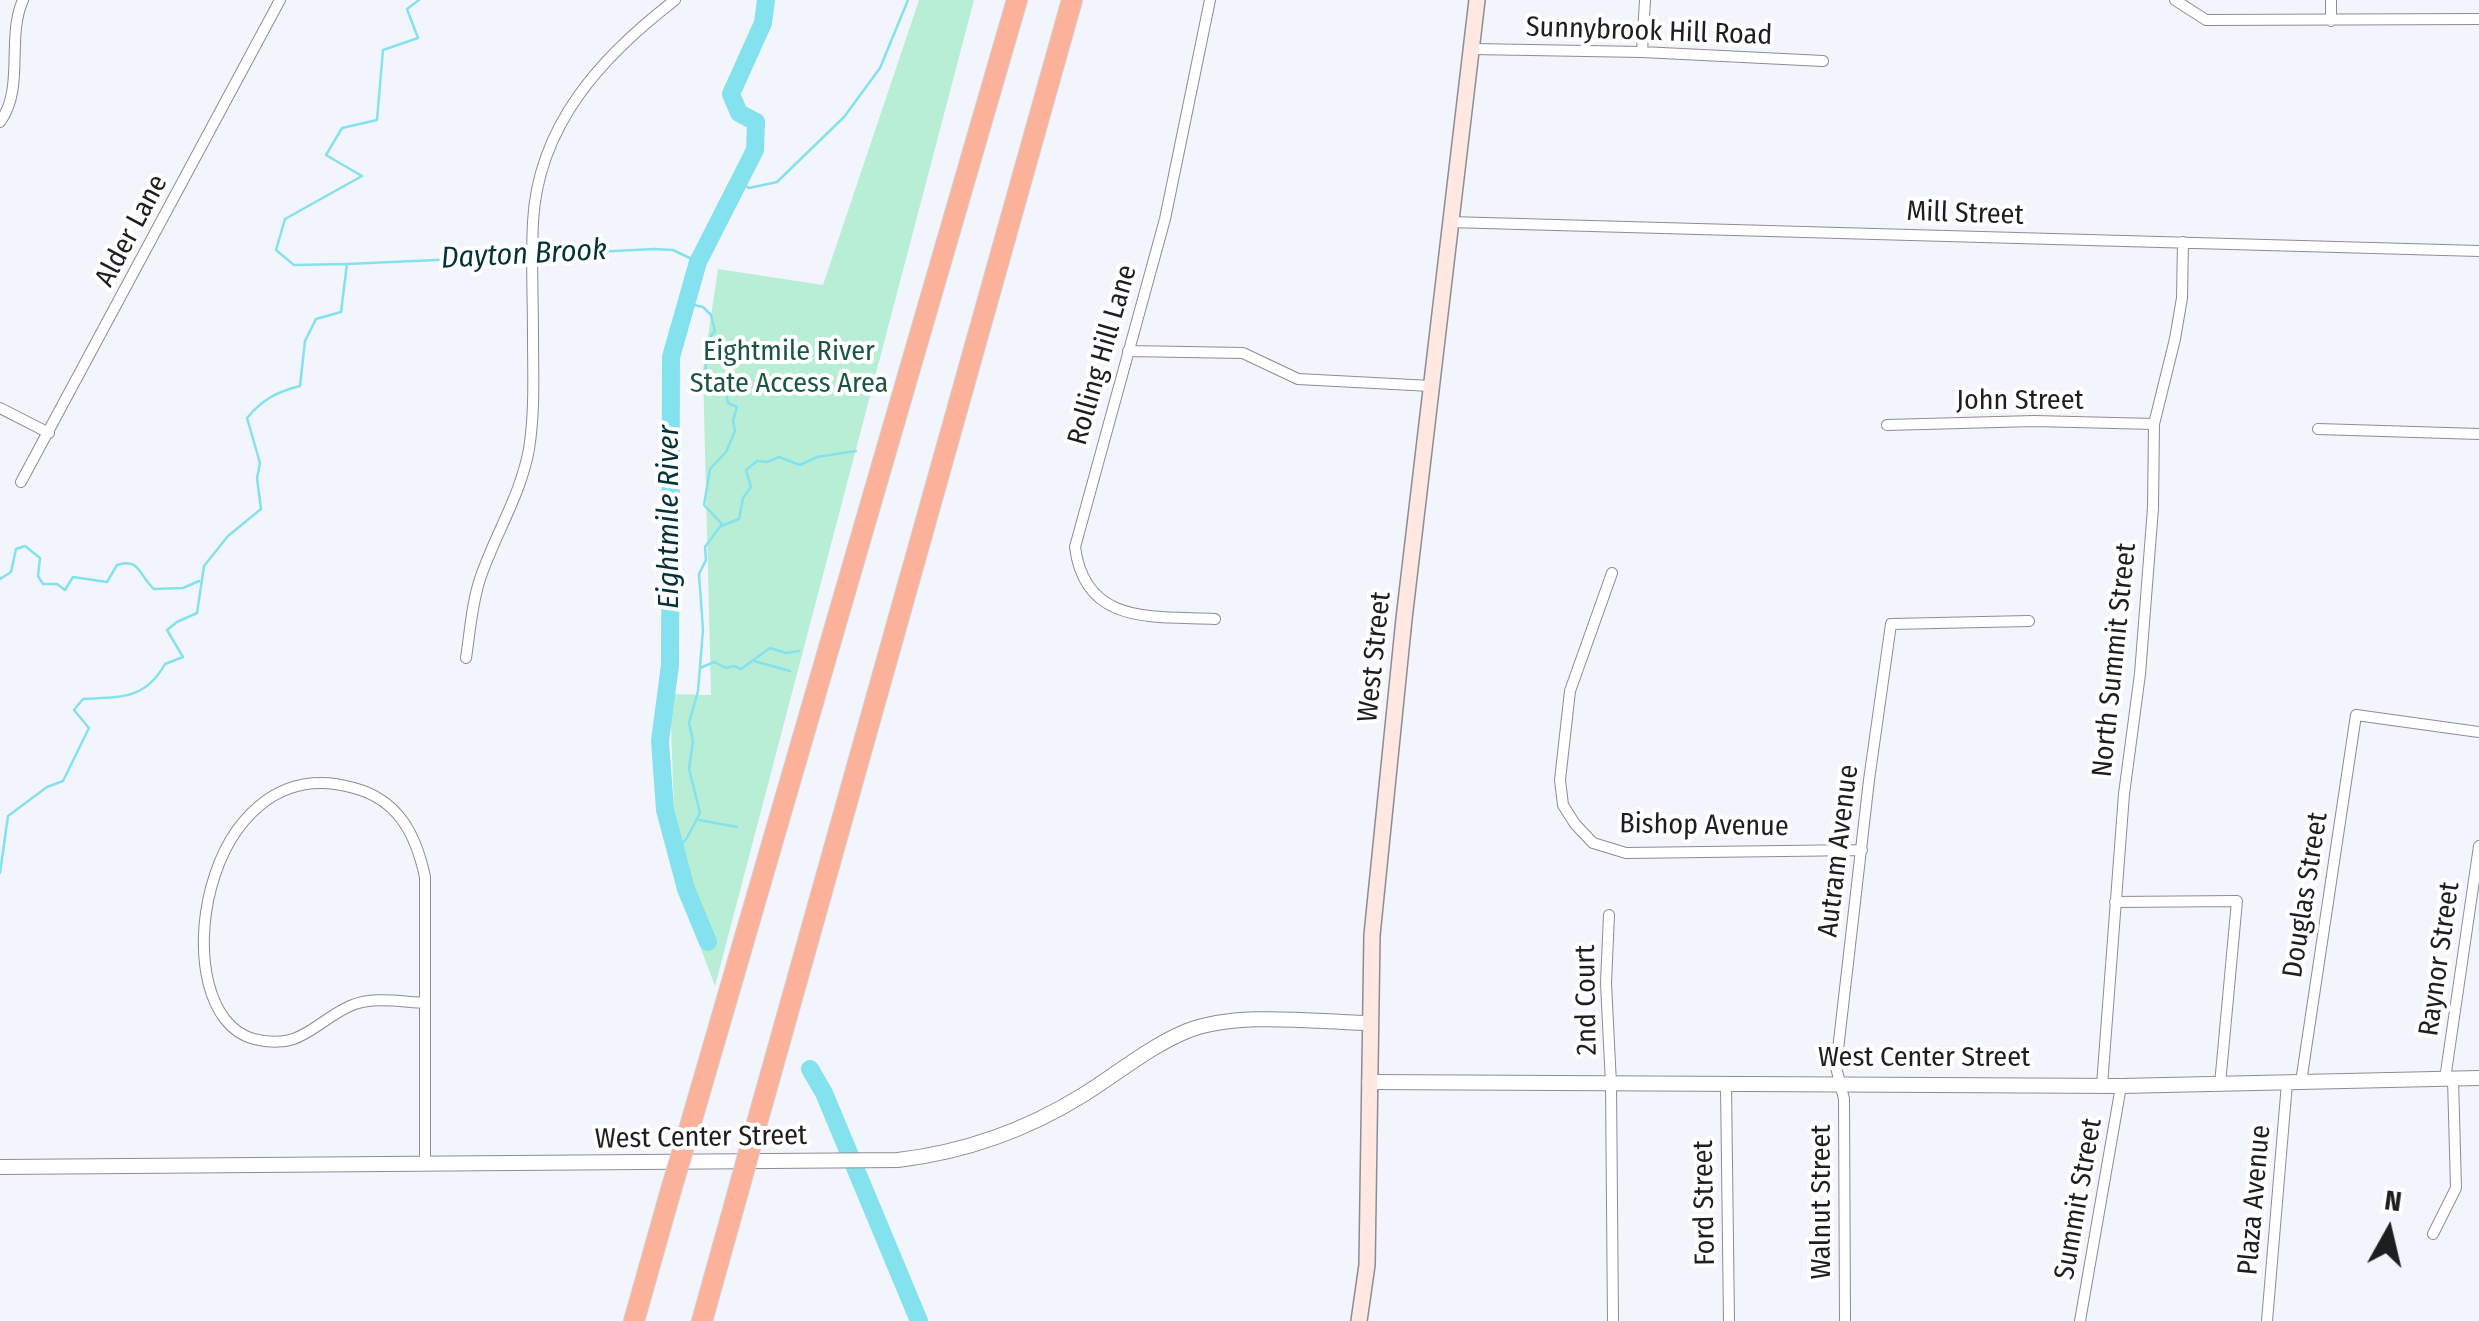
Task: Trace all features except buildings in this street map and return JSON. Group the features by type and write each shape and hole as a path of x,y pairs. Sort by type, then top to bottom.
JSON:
{"highway":[{"path":"634,1321 1017,0"},
{"path":"702,1321 1072,0"}],"main road":[{"name":"West Street","path":"1359,1321 1367,1265 1372,935 1449,222 1477,0"}],"street":[{"path":"0,122 13,88 13,41 23,0"},
{"name":"Alder Lane","path":"22,482 280,0"},
{"path":"466,658 479,580 521,483 528,452 533,418 533,248 539,181 549,147 565,113 608,57 675,0"},
{"name":"Rolling Hill Lane","path":"1210,0 1172,186 1077,531 1077,562 1091,590 1120,612 1215,619"},
{"path":"1642,52 1646,0"},
{"path":"2176,0 2206,20 2479,19"},
{"path":"2331,0 2332,21"},
{"name":"Sunnybrook Hill Road","path":"1473,48 1823,61"},
{"name":"Mill Street","path":"1449,222 2479,251"},
{"name":"North Summit Street","path":"2102,1085 2124,794 2140,674 2154,424 2182,298 2184,242"},
{"path":"1128,351 1243,353 1298,379 1431,386"},
{"path":"0,408 48,433"},
{"name":"John Street","path":"1887,425 2154,424"},
{"path":"2318,429 2479,434"},
{"name":"Bishop Avenue","path":"1612,573 1570,691 1560,780 1563,805 1575,824 1593,842 1626,853 1862,850"},
{"name":"Autram Avenue","path":"1842,1082 1836,1067 1891,624 2030,621"},
{"name":"Douglas Street","path":"2294,1082 2356,714 2479,732"},
{"path":"425,1003 370,1000 349,1006 302,1037 278,1043 250,1038 226,1022 212,1001 206,972 205,908 230,839 256,805 299,784 330,781 370,792 397,812 417,842 425,877 425,1003 425,1166"},
{"name":"Raynor Street","path":"2433,1234 2456,1188 2449,1079 2479,846"},
{"path":"2115,902 2237,901 2220,1084"},
{"name":"2nd Court","path":"1610,915 1606,983 1613,1321"},
{"name":"West Center Street","path":"0,1167 866,1161 928,1156 1022,1128 1081,1097 1188,1030 1215,1023 1369,1023"},
{"name":"West Center Street","path":"1369,1082 2121,1086 2479,1078"},
{"name":"Walnut Street","path":"1842,1082 1845,1321"},
{"name":"Plaza Avenue","path":"2267,1321 2294,1082"},
{"name":"Ford Street","path":"1726,1084 1729,1321"},
{"name":"Summit Street","path":"2080,1321 2121,1086"}],"green space":[{"name":"Eightmile River State Access Area","path":"919,0 974,0 715,986 684,904 675,846 670,694 711,695 703,370 718,269 823,285"}],"waterway":[{"name":"Dayton Brook","path":"346,264 294,265 276,250 285,219 362,176 326,155 342,128 377,120 383,50 418,38 407,9 419,0"},
{"name":"Eightmile River","path":"708,942 686,889 665,810 660,741 670,665 671,357 698,262 755,150 756,122 739,113 731,94 763,23 766,0"},
{"path":"739,182 749,188 777,182 844,117 880,68 908,0"},
{"name":"Dayton Brook","path":"534,255 654,249 673,250 698,262"},
{"name":"Dayton Brook","path":"0,873 8,816 47,787 63,781 89,728 74,710 83,699 120,697 140,690 165,664 183,657 167,630 197,613 204,566 228,536 261,509 257,478 260,463 247,418 270,398 300,386 305,341 316,319 341,312 347,264 526,256"},
{"path":"676,851 700,813 689,769 693,741 689,723 698,691 703,630 699,574 706,560 705,547 722,524 704,505 710,469 726,452 735,431 737,407 728,403 724,385 706,379 705,343 715,331 711,315 703,307 686,303"},
{"path":"721,526 739,519 743,498 751,487 746,470 757,461 779,457 800,465 817,457 856,451"},
{"path":"0,579 11,572 16,549 25,546 40,558 38,576 43,584 57,584 65,590 73,577 107,582 117,565 125,563 135,566 154,589 183,588 199,581"},
{"path":"700,668 714,662 741,669 770,648 786,653 799,651"},
{"path":"754,661 790,671"},
{"path":"699,820 737,827"},
{"name":"Eightmile River","path":"810,1069 824,1093 919,1321"}]}
